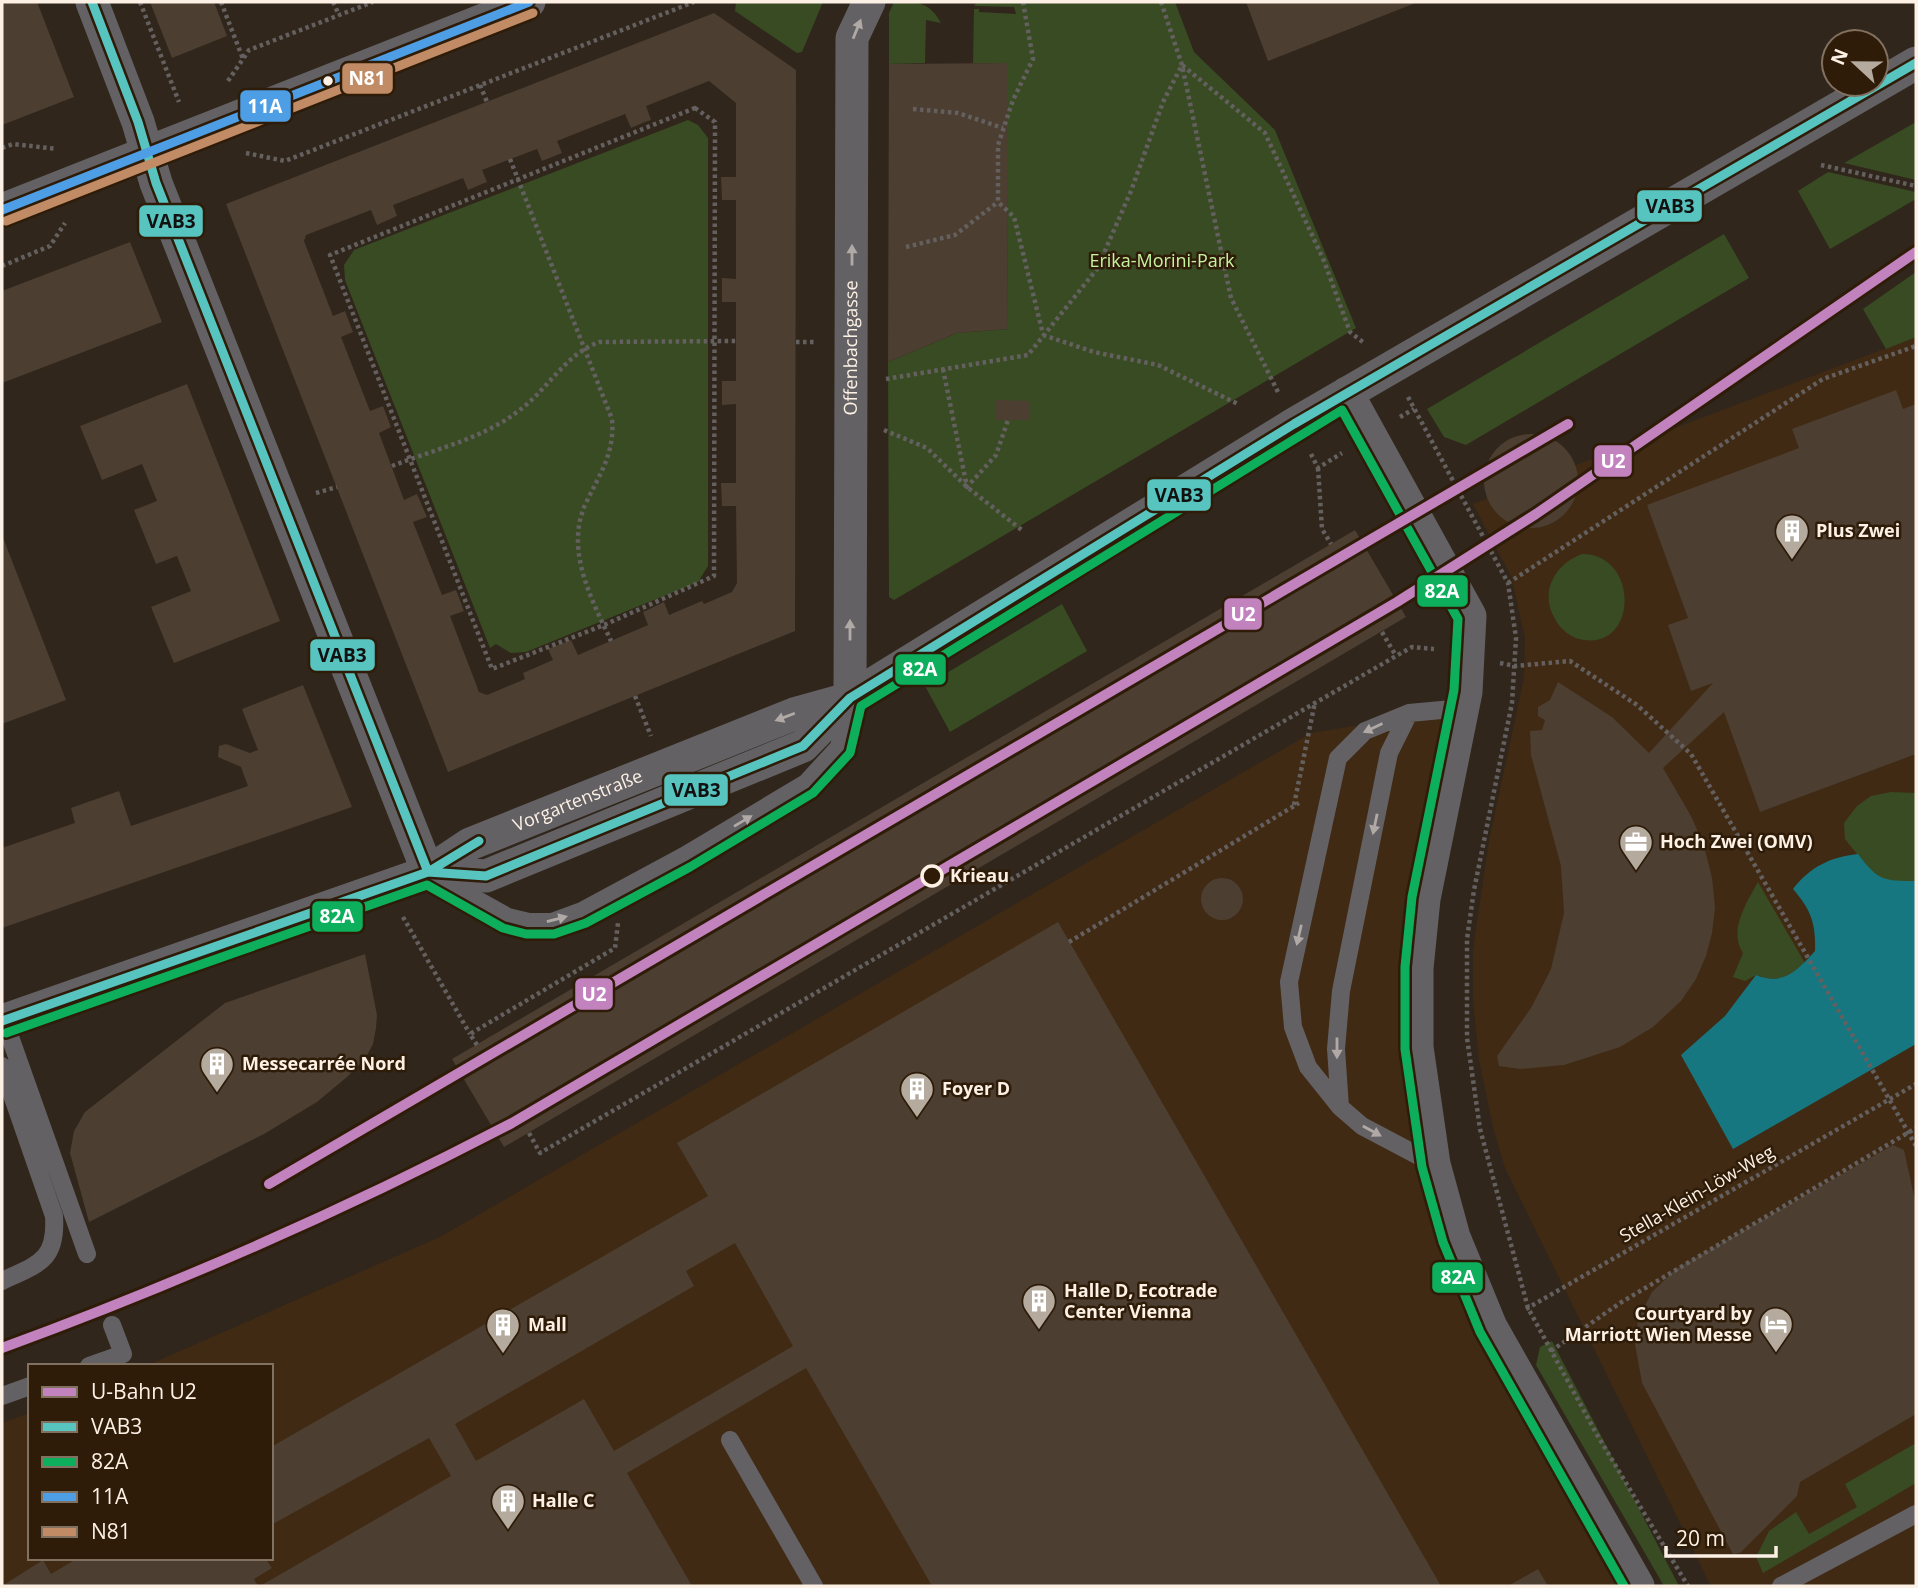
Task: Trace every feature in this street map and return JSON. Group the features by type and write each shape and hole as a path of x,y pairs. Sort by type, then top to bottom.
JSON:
{"street":[{"path":"92,2 138,122 146,154 428,872"},
{"path":"2,210 529,2"},
{"name":"Offenbachgasse","path":"850,698 852,38 869,2"},
{"name":"Vorgartenstraße","path":"3,1020 428,872 486,876 803,746 850,698 1294,424 1916,63"},
{"path":"1347,393 1470,616 1463,708 1424,899 1417,968 1417,1047 1434,1164 1454,1237 1491,1327 1638,1586"}],"lane":[{"path":"428,872 508,918 552,922 582,911 684,856 806,783 839,747 850,698"},
{"path":"1434,1164 1363,1126 1340,1107 1308,1067 1293,1027 1289,982 1338,758 1365,731 1409,713 1463,708"},
{"path":"1340,1107 1336,1049 1341,991 1389,753 1409,713"},
{"path":"3,1020 86,1254"},
{"path":"2,1066 54,1216 55,1238 51,1252 34,1265 2,1280"},
{"path":"95,1364 123,1354 112,1325"},
{"path":"2,1396 28,1387"},
{"path":"730,1440 814,1586"},
{"path":"1781,1586 1916,1514"}],"path":[{"path":"140,2 180,106"},
{"path":"221,2 243,60"},
{"path":"333,2 339,15"},
{"path":"223,89 249,50 373,2"},
{"path":"237,152 285,161 694,2"},
{"path":"1023,2 1033,59 998,145 998,202 1014,217 1043,335"},
{"path":"1161,2 1182,65 1231,298 1294,424"},
{"path":"884,380 1028,355 1097,269 1131,191 1163,102 1182,65"},
{"path":"1182,65 1265,133 1324,261 1350,332 1392,366 1508,583 1516,638 1512,703 1474,890 1465,988 1467,1038 1480,1129 1528,1308 1596,1433 1688,1586"},
{"path":"480,85 487,102"},
{"path":"138,122 191,102"},
{"path":"695,108 715,122 714,576 604,625 492,669 330,256 517,178 695,108"},
{"path":"913,109 958,113 1003,128"},
{"path":"2,148 13,144 66,150"},
{"path":"510,159 612,419 613,433 607,464 579,523 581,567 588,592 611,641"},
{"path":"1821,165 1916,186"},
{"path":"906,247 955,235 998,202"},
{"path":"2,266 50,246 71,214"},
{"path":"1043,335 1094,352 1158,365 1238,404"},
{"path":"391,466 505,420 533,400 566,363 584,348 619,340 737,341"},
{"path":"1508,583 1823,379 1916,346"},
{"path":"943,369 967,487"},
{"path":"967,487 996,455 1008,420"},
{"path":"884,430 927,448 967,487 1023,531"},
{"path":"1318,468 1322,529 1331,544"},
{"path":"1382,632 1396,656"},
{"path":"529,1133 540,1153 1412,647 1515,666 1570,662 1637,705 1691,754 1916,1146"},
{"path":"1294,806 1315,702"},
{"path":"1069,942 1333,782"},
{"path":"391,885 411,935 477,1045"},
{"path":"470,1034 615,948 618,922"},
{"name":"Stella-Klein-Löw-Weg","path":"1491,1327 1916,1084"},
{"path":"1552,1350 1620,1303 1916,1128"}],"shaded area":[{"path":"1916,337 1916,1586 1711,1586 1505,1168 1493,1127 1479,1060 1473,1001 1473,950 1489,841 1524,678 1525,638 1511,576 1473,504"},
{"path":"1463,708 1417,968 1454,1237 1638,1586 2,1586 2,1423 28,1414 28,1560 273,1560 273,1364 151,1364 440,1237 1311,733"}],"green space":[{"path":"823,2 802,52 797,53 735,11 736,3"},
{"path":"894,2 922,4 932,10 941,23 926,20 925,63 889,64 889,13"},
{"name":"Erika-Morini-Park","path":"977,2 1175,2 1194,52 1275,130 1356,328 894,600 889,597 888,362 957,333 1008,329 1006,63 973,63 974,9 979,9 979,12 1016,14 1014,7 974,6"},
{"path":"688,120 698,125 708,138 708,566 698,582 526,652 511,653 496,644 490,648 345,280 344,265 354,250"},
{"path":"1916,122 1916,180 1844,163"},
{"path":"1828,172 1916,192 1916,199 1830,249 1798,191"},
{"path":"1724,234 1749,278 1466,445 1444,437 1427,409"},
{"path":"1916,272 1916,337 1886,349 1863,309"},
{"path":"1582,554 1601,558 1614,569 1622,583 1625,600 1622,616 1614,630 1602,639 1584,640 1571,635 1557,623 1550,609 1549,589 1552,580 1564,565"},
{"path":"1062,604 1087,651 950,732 925,686"},
{"path":"1891,792 1916,793 1916,881 1886,881 1872,873 1845,839 1844,823 1857,806 1871,796"},
{"path":"1758,882 1805,963 1782,977 1756,975 1745,981 1733,977 1743,953 1737,935 1738,926 1744,907"},
{"path":"1552,1341 1679,1586 1664,1586 1536,1365 1540,1347"},
{"path":"1916,1443 1916,1483 1763,1573 1756,1557 1769,1531 1796,1512 1809,1534 1857,1507 1845,1484"}],"water":[{"path":"1858,854 1871,870 1882,878 1916,881 1916,1044 1733,1149 1681,1055 1725,1016 1756,975 1782,978 1796,970 1815,951 1815,932 1811,917 1793,889 1821,864"}],"building":[{"path":"2,2 37,2 74,97 2,125"},
{"path":"150,2 214,2 227,36 172,58"},
{"path":"1246,2 1418,2 1268,61"},
{"path":"714,13 796,70 795,631 448,772 226,204","holes":["709,81 736,103 736,177 721,177 722,200 736,200 736,279 722,278 722,302 736,302 736,381 722,381 722,405 736,404 736,483 721,483 722,506 736,506 737,583 732,592 669,615 664,602 643,612 648,625 578,655 571,640 548,649 553,660 523,673 525,679 487,695 479,692 450,616 464,611 456,590 442,595 413,522 427,517 417,494 404,500 379,433 391,427 383,406 370,411 341,337 353,332 345,311 333,316 304,241 306,235 371,210 377,225 397,216 393,205 463,178 468,190 487,182 482,170 537,149 542,161 562,153 557,141 625,114 631,128 651,120 646,106"]},
{"path":"1007,63 1008,329 957,333 888,362 889,64"},
{"path":"130,242 162,322 2,383 2,291"},
{"path":"187,384 280,621 174,663 151,607 191,591 177,556 156,564 134,510 157,501 142,464 102,480 80,426"},
{"name":"Plus Zwei","path":"1896,390 1903,409 1916,404 1916,754 1760,812 1724,712 1663,768 1691,816 1704,846 1712,878 1715,907 1712,933 1696,979 1681,1001 1653,1027 1620,1047 1564,1065 1520,1069 1499,1066 1497,1056 1531,1008 1551,969 1564,913 1561,866 1531,755 1530,731 1542,730 1545,720 1538,716 1538,707 1550,700 1558,682 1612,717 1649,753 1713,683 1691,691 1668,625 1688,618 1647,505 1799,448 1792,429"},
{"path":"996,400 1029,401 1029,420 996,420"},
{"path":"1531,434 1549,438 1564,448 1574,463 1578,481 1574,499 1564,514 1549,524 1531,528 1513,524 1498,514 1488,499 1484,481 1488,463 1498,448 1513,438"},
{"path":"1355,530 1406,617 504,1147 452,1059"},
{"path":"2,535 66,700 2,724"},
{"path":"303,685 352,807 2,928 2,848 75,823 71,808 119,791 131,826 248,786 241,767 218,757 219,746 226,744 250,753 258,750 242,709"},
{"path":"1222,878 1237,884 1243,899 1237,914 1222,920 1207,914 1201,899 1207,884"},
{"path":"1058,922 1441,1586 932,1586 806,1368 627,1473 692,1586 260,1586 451,1476 429,1438 273,1524 273,1446 708,1196 677,1143","holes":["735,1243 793,1346 614,1451 584,1399 476,1461 455,1424 694,1286 686,1271"]},
{"name":"Messecarrée Nord","path":"365,954 377,1015 376,1028 373,1044 365,1059 347,1077 317,1102 264,1134 89,1222 70,1153 74,1131 85,1112 225,1003"},
{"name":"Courtyard by Marriott Wien Messe","path":"1893,1145 1904,1150 1916,1205 1916,1414 1800,1482 1797,1496 1740,1553 1733,1554 1642,1383 1635,1344 1638,1319 1652,1292 1676,1269"},
{"path":"43,1560 51,1574 75,1560 266,1560 272,1568 254,1579 258,1586 2,1586"},
{"path":"1538,1569 1548,1586 1508,1586"}],"metro line":[{"name":"U2","path":"2,1348 261,1244 512,1123 1397,602 1536,514 1916,252"},
{"name":"U2","path":"269,1184 1568,424"}],"transit line":[{"name":"VAB3","path":"92,2 138,122 156,183 428,872"},
{"name":"11A","path":"2,210 529,2"},
{"name":"N81","path":"6,221 533,13"},
{"name":"VAB3","path":"428,872 486,876 803,746 850,698 1294,424 1916,63"},
{"name":"82A","path":"6,1033 427,885 503,928 526,934 554,934 586,923 690,867 813,793 850,753 861,706 1342,410 1458,619 1454,690 1412,897 1405,967 1405,1049 1422,1167 1443,1242 1480,1332 1624,1586"},
{"name":"VAB3","path":"2,1021 428,872 479,841"}],"place":[{"name":"Plus Zwei","path":"1792,561"},
{"name":"Hoch Zwei (OMV)","path":"1636,872"},
{"name":"Krieau","path":"932,876"},
{"name":"Messecarrée Nord","path":"217,1094"},
{"name":"Foyer D","path":"917,1119"},
{"name":"Halle D, Ecotrade Center Vienna","path":"1039,1331"},
{"name":"Courtyard by Marriott Wien Messe","path":"1776,1354"},
{"name":"Mall","path":"503,1355"},
{"name":"Halle C","path":"508,1531"}]}
